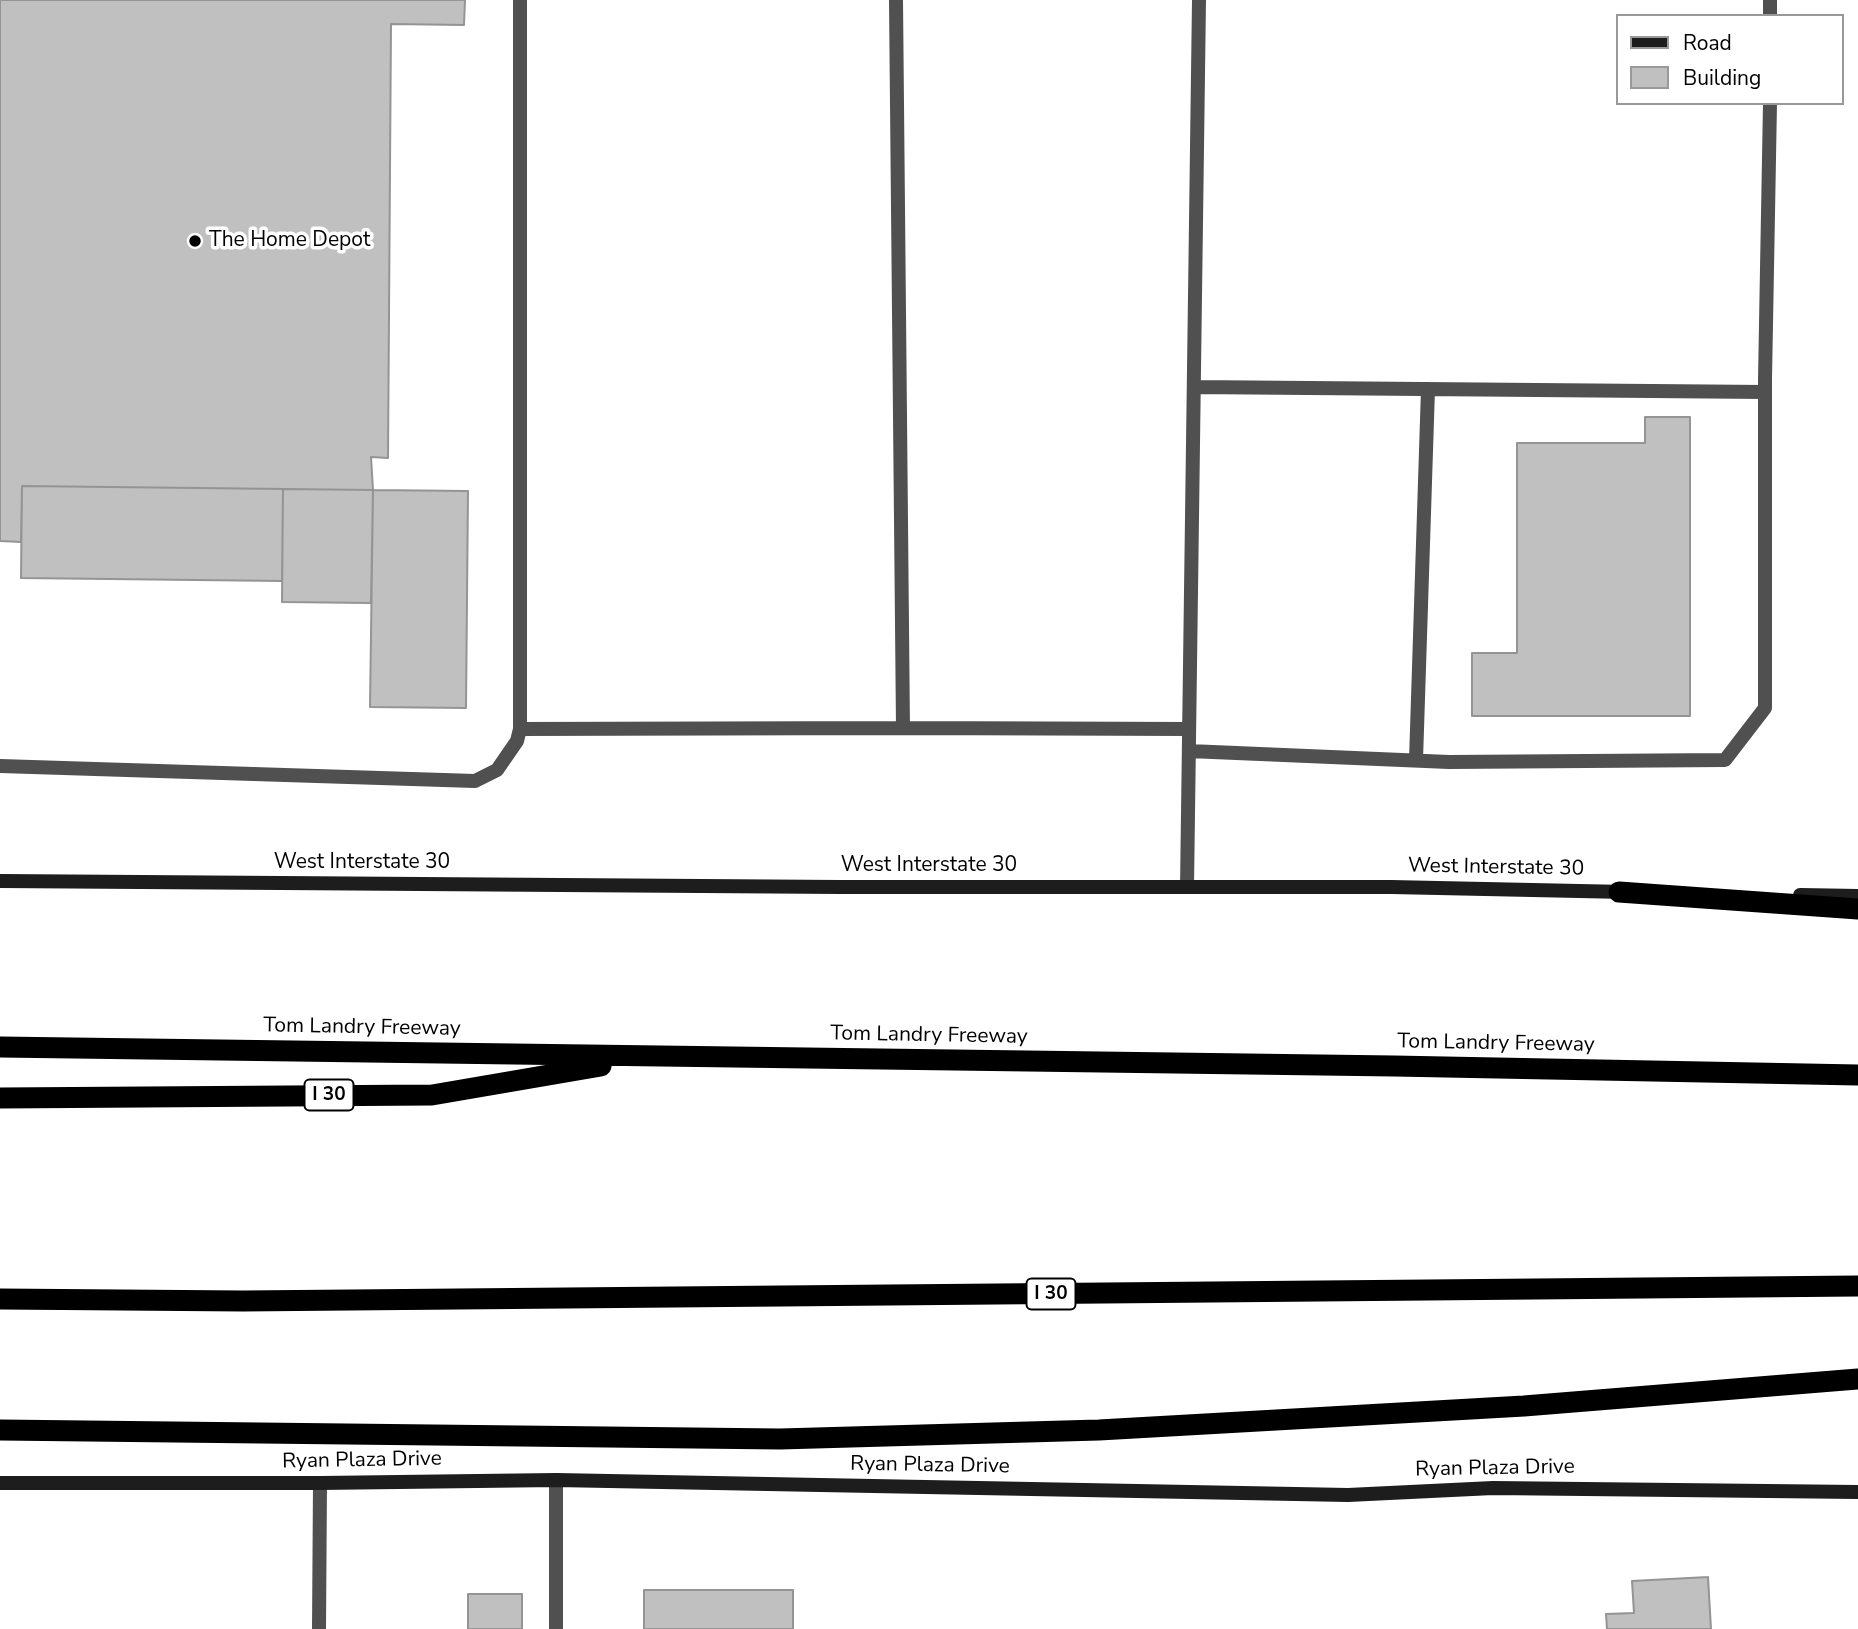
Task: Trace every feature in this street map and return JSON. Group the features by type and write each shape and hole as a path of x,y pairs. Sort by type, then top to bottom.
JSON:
{"highway":[{"path":"1619,892 1858,909"},
{"name":"Tom Landry Freeway","path":"0,1047 1858,1075"},
{"name":"I 30","path":"0,1098 432,1095 655,1057"},
{"name":"I 30","path":"0,1299 243,1301 1858,1286"},
{"path":"0,1430 822,1438 1099,1430 1510,1407 1858,1379"}],"main road":[{"name":"West Interstate 30","path":"0,881 827,887 1391,887 1858,896"},
{"name":"Ryan Plaza Drive","path":"0,1483 556,1480 1348,1495 1493,1488 1858,1492"}],"lane":[{"path":"0,766 475,781 497,769 517,741 520,729 520,0"},
{"path":"896,0 903,728"},
{"path":"1187,887 1199,0"},
{"path":"1189,751 1449,762 1724,760 1765,708 1765,392 1770,105"},
{"path":"1194,387 1765,392"},
{"path":"1416,760 1427,389"},
{"path":"520,729 1189,729"},
{"path":"556,1480 556,1629"},
{"path":"319,1629 320,1483"}],"building":[{"name":"The Home Depot","path":"0,0 465,0 464,25 391,24 388,458 371,457 373,490 22,486 21,542 0,541"},
{"path":"1645,417 1690,417 1690,716 1472,716 1472,653 1517,653 1517,443 1645,443"},
{"path":"22,486 283,489 282,581 21,578"},
{"path":"283,489 373,490 371,603 282,602"},
{"path":"373,490 468,491 466,708 370,707"},
{"path":"1708,1577 1711,1629 1607,1629 1606,1614 1634,1613 1632,1581"},
{"path":"644,1590 793,1590 793,1629 644,1629"},
{"path":"468,1594 522,1594 522,1629 468,1629"}],"place":[{"name":"The Home Depot","path":"195,241"}]}
